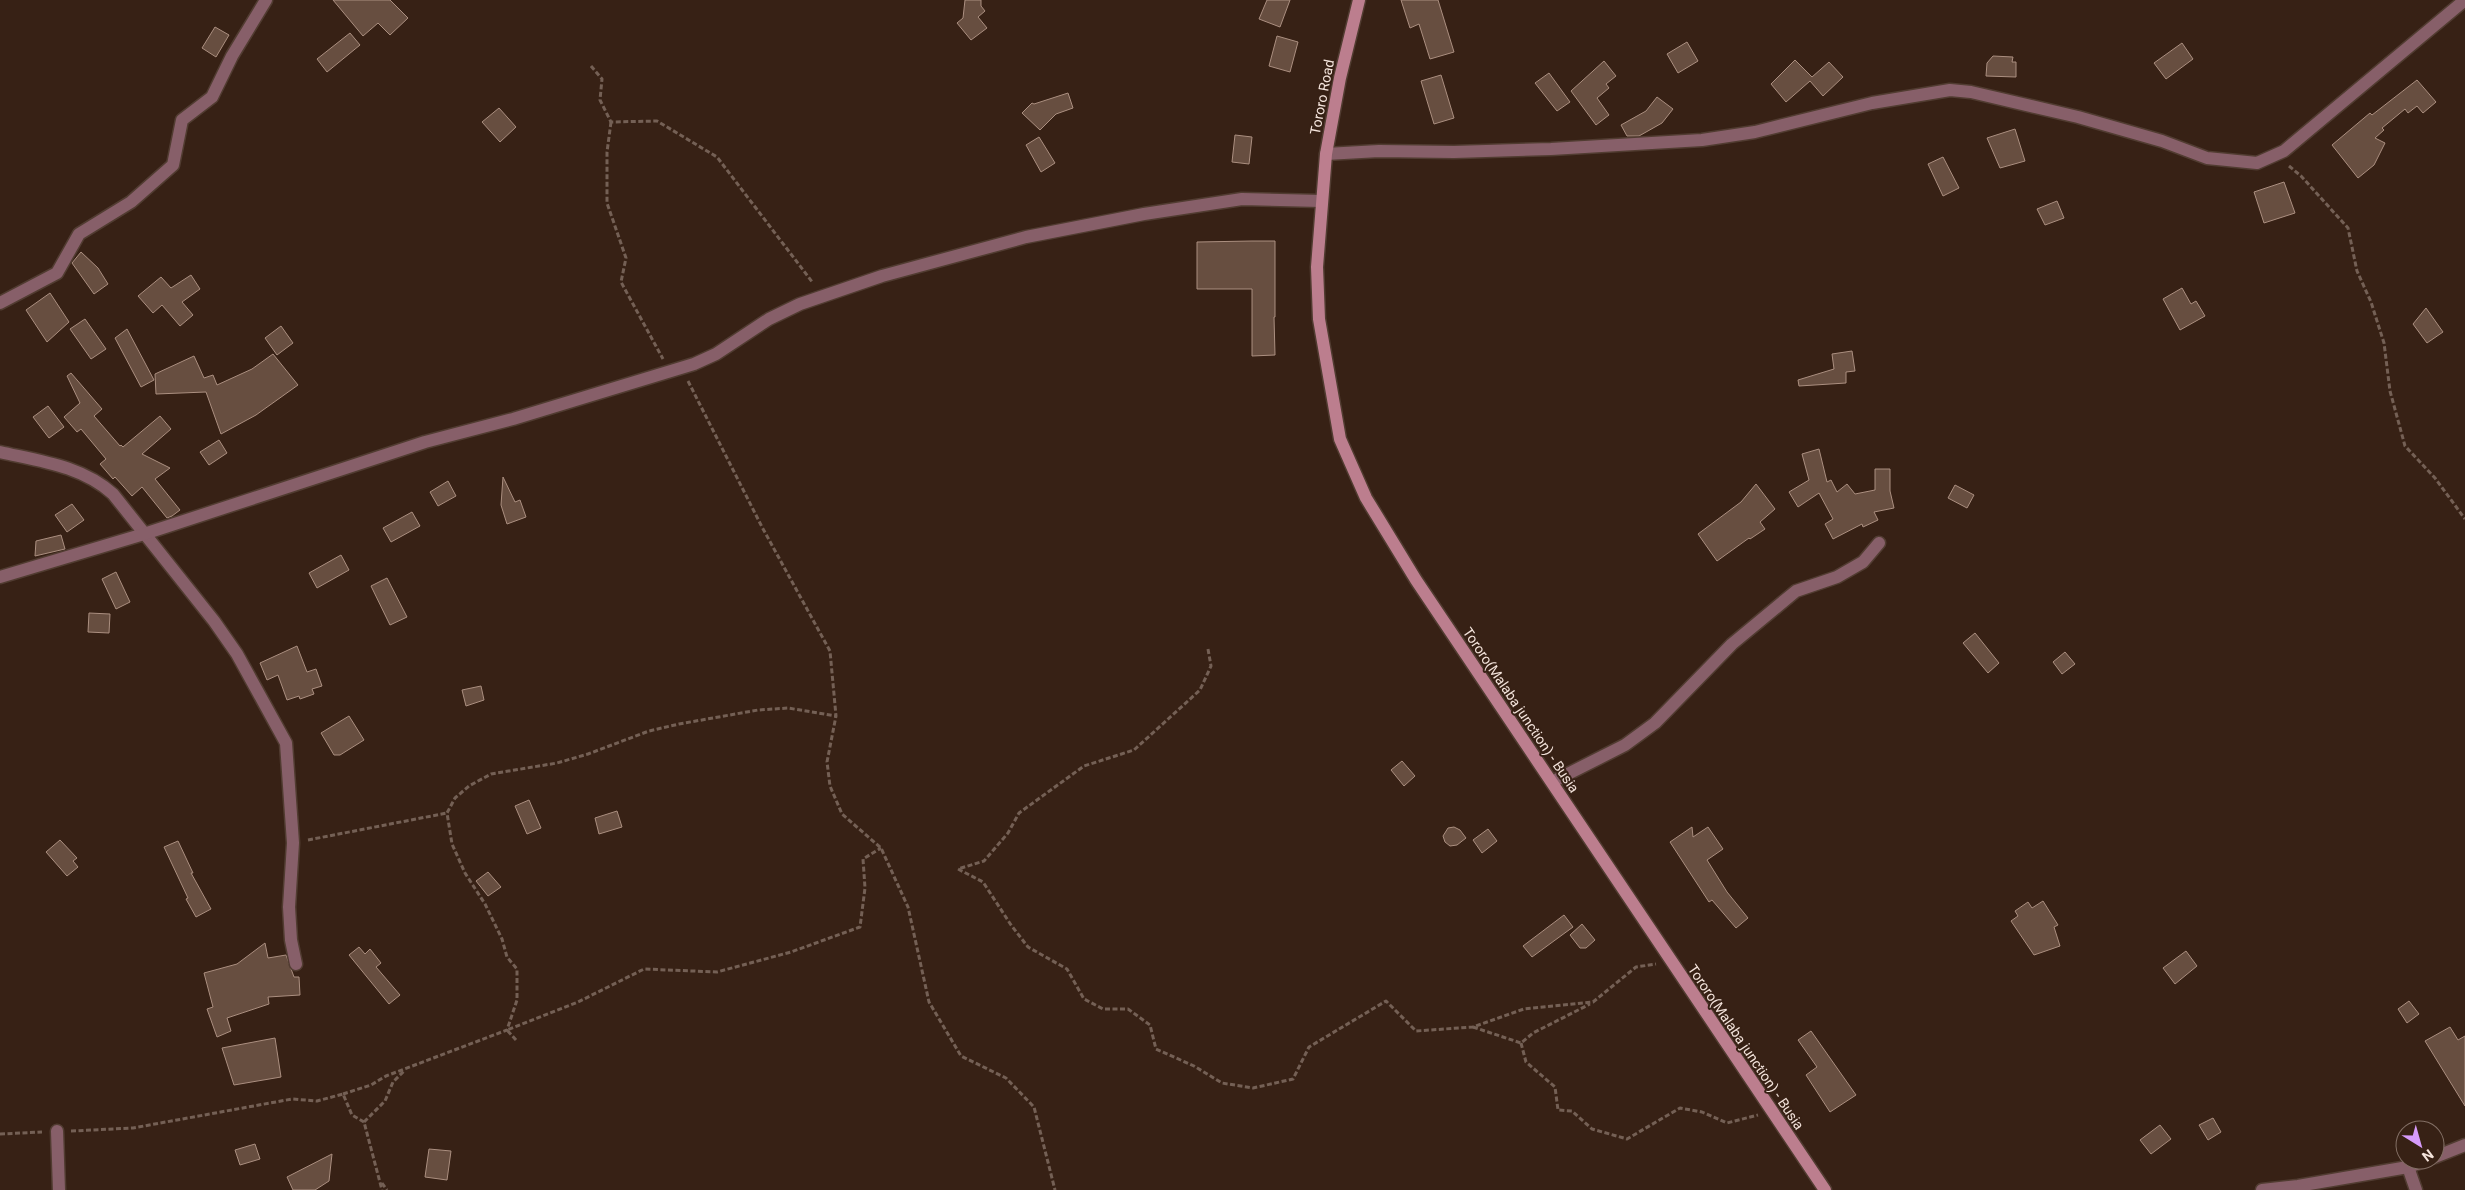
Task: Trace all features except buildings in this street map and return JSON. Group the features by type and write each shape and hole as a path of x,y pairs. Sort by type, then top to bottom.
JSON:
{"main road":[{"name":"Tororo Road","path":"1321,201 1326,154 1340,78 1358,0"},
{"name":"Tororo(Malaba junction) - Busia","path":"1321,201 1317,268 1319,319 1340,439 1366,498 1416,580 1825,1190"}],"street":[{"path":"0,303 57,273 79,234 130,202 173,165 182,120 212,97 232,56 266,0"},
{"path":"1326,154 1379,151 1454,152 1551,149 1702,140 1756,132 1872,103 1950,90 1971,92 2078,117 2162,141 2207,158 2257,163 2277,156 2384,70 2465,0"},
{"path":"0,577 144,534 425,442 512,419 675,370 716,354 769,319 823,296 882,276 1026,237 1144,214 1242,199 1321,201"},
{"path":"0,452 62,466 82,473 103,484 123,506 214,621 237,654 286,743 293,843 289,907 291,940 296,964"},
{"path":"1552,782 1625,745 1655,723 1732,644 1796,591 1838,578 1863,562 1879,543"},
{"path":"57,1131 59,1190"},
{"path":"2445,1153 2465,1145"},
{"path":"2262,1190 2298,1186 2395,1169"},
{"path":"2409,1170 2416,1190"}],"path":[{"path":"591,66 602,79 600,100 611,122 607,152 607,203 626,258 621,282 675,370 830,651 836,716 827,762 830,786 842,814 881,848 908,907 929,1002 961,1056 1006,1078 1034,1107 1055,1190"},
{"path":"611,122 658,121 716,157 823,296"},
{"path":"2277,156 2302,176 2348,228 2357,271 2371,302 2384,343 2390,391 2405,446 2436,478 2465,519"},
{"path":"1208,649 1212,666 1200,690 1134,750 1106,757 1076,771 1019,813 1008,833 984,861 958,869 983,882 1011,926 1028,947 1067,969 1084,1000 1103,1009 1128,1009 1150,1025 1156,1049 1194,1066 1222,1082 1253,1088 1293,1079 1309,1047 1386,1001 1416,1031 1473,1027 1524,1009 1593,1002"},
{"path":"507,1030 517,1000 517,969 507,957 502,939 452,844 447,813 455,798 469,786 491,774 557,763 657,730 758,710 788,708 836,716"},
{"path":"293,843 447,813"},
{"path":"0,1134 133,1128 292,1098 317,1101 371,1085 386,1076 578,1002 644,969 717,972 791,952 860,927 865,888 862,859 881,848"},
{"path":"1521,1043 1533,1032 1593,1002 1636,967 1672,963"},
{"path":"1473,1027 1521,1043"},
{"path":"507,1030 516,1040"},
{"path":"1521,1043 1526,1062 1555,1087 1558,1110 1572,1111 1592,1129 1626,1139 1680,1108 1702,1112 1727,1123 1772,1111"},
{"path":"364,1122 385,1102 393,1082 406,1069"},
{"path":"344,1094 352,1115 364,1122 382,1190"},
{"path":"380,1181 387,1190"}]}
